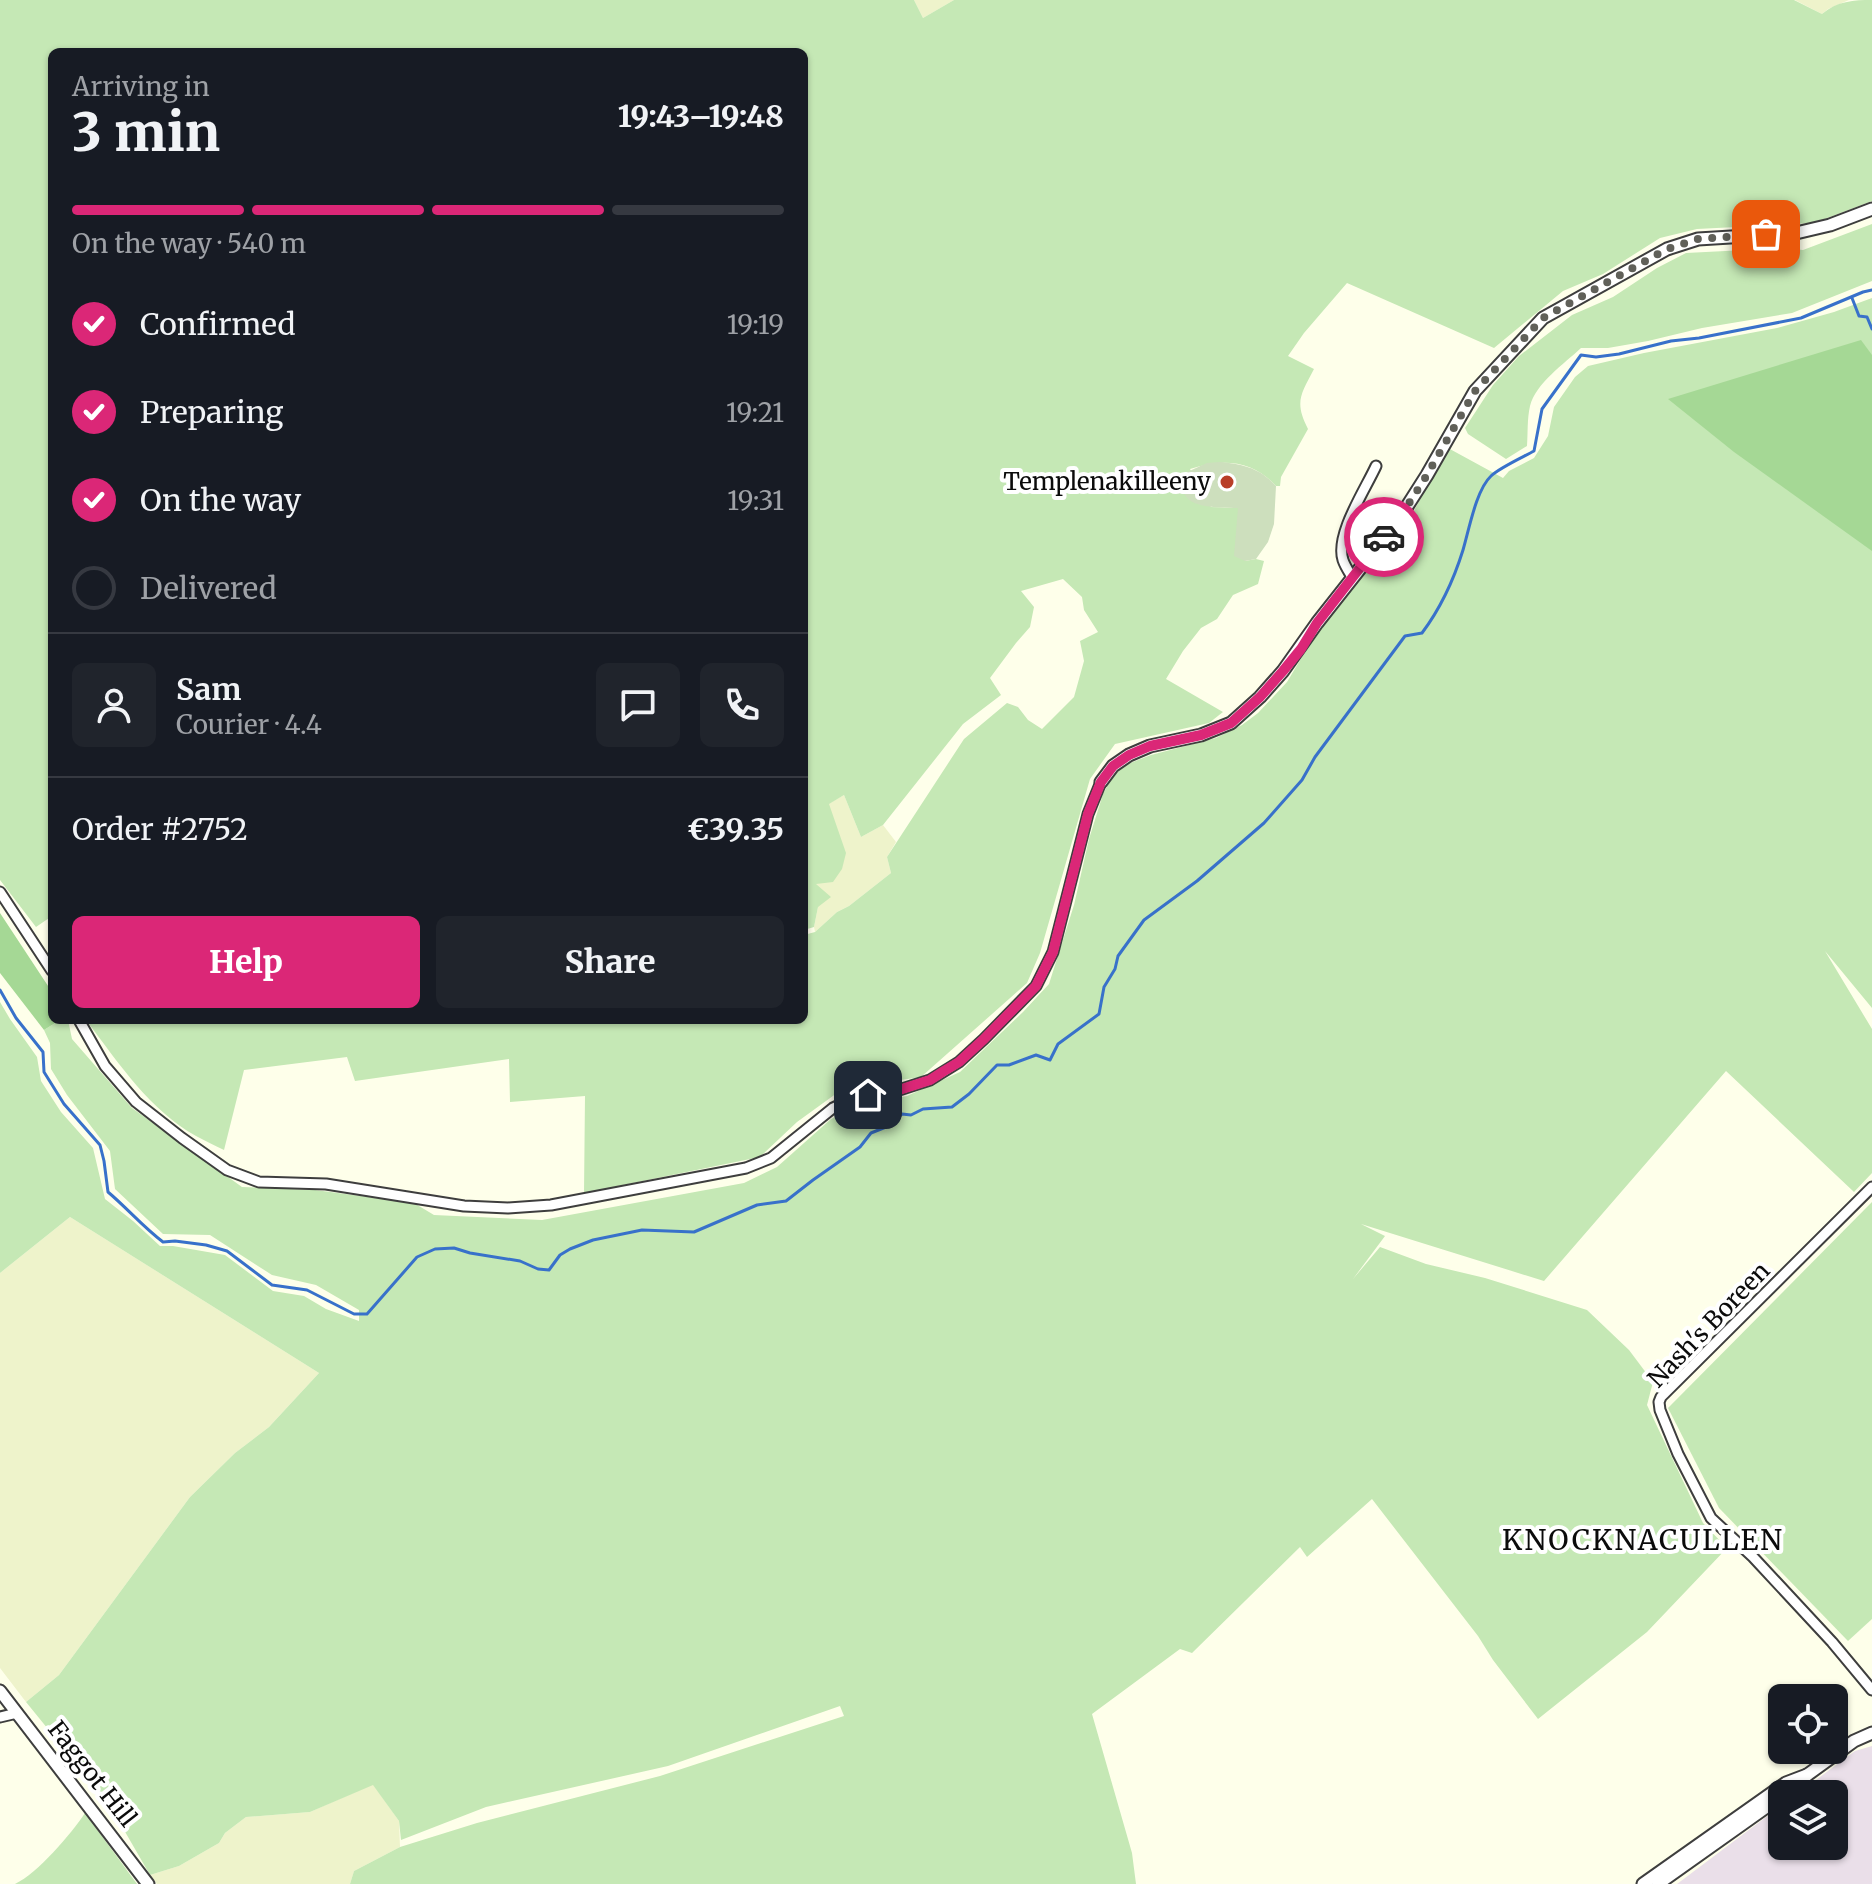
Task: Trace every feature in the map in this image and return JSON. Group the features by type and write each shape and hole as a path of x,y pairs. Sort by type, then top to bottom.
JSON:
{"street":[{"path":"81,1024 105,1066 136,1102 227,1170 259,1182 326,1184 464,1206 508,1208 551,1205 746,1168 771,1158 823,1116 850,1100 930,1080 967,1054 1036,986 1053,952 1088,814 1101,782 1113,766 1150,746 1201,735 1231,723 1260,697 1301,649 1317,623 1399,519 1475,391 1543,318 1667,249 1698,239 1796,233 1830,225 1872,209"},
{"path":"1352,577 1342,559 1342,539 1376,466"},
{"path":"0,892 48,965"},
{"name":"Nash's Boreen","path":"1872,1187 1659,1402 1678,1454 1711,1518 1753,1557 1872,1690"},
{"name":"Faggot Hill","path":"0,1691 148,1884"},
{"path":"0,1717 17,1713"},
{"path":"1801,1780 1854,1741 1872,1733"},
{"path":"1643,1884 1786,1783 1807,1775"},
{"path":"1658,1884 1768,1806"}],"shaded area":[{"path":"1872,1746 1872,1884 1677,1884 1768,1816 1768,1860 1848,1860 1848,1780 1816,1780 1837,1764 1848,1764 1848,1756"}],"green space":[{"path":"0,0 914,0 923,18 954,0 1794,0 1822,14 1840,4 1872,0 1872,201 1814,223 1697,229 1660,238 1603,274 1563,291 1494,348 1347,283 1288,356 1314,369 1300,405 1308,429 1281,477 1280,486 1247,466 1214,463 1190,469 1211,507 1239,508 1245,561 1264,561 1258,584 1233,595 1217,619 1201,628 1166,679 1223,712 1209,723 1115,744 1090,779 1040,953 1027,983 921,1077 837,1093 797,1122 760,1157 584,1193 585,1096 510,1102 509,1059 355,1081 347,1057 244,1070 224,1150 179,1125 150,1100 89,1024 808,1024 808,934 815,932 891,873 887,857 964,739 1007,703 1018,707 1028,720 1042,729 1074,697 1084,661 1080,641 1098,632 1084,610 1082,597 1063,579 1021,591 1034,607 1030,627 990,678 1001,695 963,724 883,825 861,837 844,795 829,804 846,853 842,869 833,882 816,884 831,897 818,907 814,927 808,929 808,48 48,48 48,919 36,927 0,880"},
{"path":"914,0 954,0 923,18"},
{"path":"1795,0 1849,0 1822,14"},
{"path":"1872,224 1872,281 1792,313 1608,348 1581,348 1551,374 1533,398 1528,416 1527,446 1506,459 1468,434 1465,428 1493,385 1519,356 1572,315 1613,297 1657,268 1686,253 1784,248 1803,250"},
{"path":"1872,298 1872,1008 1825,951 1872,1029 1872,1173 1854,1192 1726,1071 1544,1281 1361,1224 1385,1236 1353,1279 1380,1247 1426,1264 1485,1278 1587,1310 1629,1350 1653,1382 1647,1405 1703,1523 1727,1548 1647,1632 1538,1719 1372,1499 1307,1557 1300,1547 1192,1653 1180,1649 1092,1714 1132,1853 1136,1884 350,1884 354,1871 400,1847 477,1823 660,1776 844,1716 840,1706 668,1766 486,1807 401,1840 399,1821 373,1785 310,1812 246,1817 225,1833 219,1843 179,1866 150,1875 109,1804 26,1702 59,1675 190,1497 235,1453 269,1427 319,1373 70,1217 0,1273 0,1002 37,1057 41,1081 61,1112 93,1148 105,1199 160,1246 225,1255 273,1291 304,1296 326,1309 359,1321 359,1310 316,1285 272,1275 210,1235 163,1234 115,1189 110,1151 51,1069 50,1043 44,1030 54,1024 69,1024 72,1039 132,1108 242,1187 315,1190 414,1203 434,1215 542,1220 744,1183 777,1167 831,1119 859,1105 907,1096 960,1072 1023,1012 1049,984 1074,905 1089,839 1103,794 1112,777 1125,765 1151,755 1216,738 1258,713 1287,682 1314,637 1410,518 1448,448 1503,478 1509,471 1534,458 1548,436 1554,407 1575,377 1588,366 1777,328"},
{"path":"1861,340 1872,355 1872,551 1734,452 1668,399"},
{"path":"1207,463 1250,468 1276,486 1274,524 1268,542 1256,559 1245,561 1234,556 1238,508 1198,504 1184,494 1185,473"},
{"path":"844,795 861,837 883,825 896,842 887,857 891,873 815,932 818,907 815,884 828,804"},
{"path":"0,913 48,986 48,1024 54,1024 44,1030 0,973"},
{"path":"1872,1202 1872,1619 1848,1641 1719,1508 1668,1408"},
{"path":"70,1217 319,1373 269,1427 235,1453 190,1497 59,1675 26,1702 0,1668 0,1273"},
{"path":"373,1784 399,1821 400,1847 354,1871 350,1884 157,1884 150,1875 179,1866 219,1843 225,1833 246,1817 310,1812"},
{"path":"85,1813 137,1884 15,1884 44,1862"}],"waterway":[{"path":"0,990 16,1018 43,1052 44,1072 64,1104 100,1145 108,1192 149,1230 163,1242 206,1245 227,1251 272,1285 307,1290 354,1314 367,1314 417,1257 435,1249 454,1248 549,1270 560,1255 593,1240 642,1230 694,1232 757,1205 786,1201 860,1147 871,1133 886,1127 902,1114 952,1107 997,1065 1009,1065 1036,1055 1050,1060 1058,1044 1099,1014 1104,987 1115,969 1118,956 1144,920 1197,881 1264,823 1302,780 1315,757 1405,636 1422,633 1451,583 1477,500 1486,482 1500,470 1534,451 1542,409 1581,355 1619,354 1671,341 1801,318 1872,290"},
{"path":"1852,298 1859,316 1867,317 1872,329"}],"way so far":[{"path":"1384,537 1427,475 1475,391 1543,318 1667,249 1698,239 1766,234"}],"place":[{"name":"Templenakilleeny","path":"1227,482"}],"district":[{"name":"KNOCKNACULLEN","path":"1643,1540"}],"route":[{"path":"868,1095 899,1090 930,1080 959,1062 1036,986 1053,952 1088,814 1101,782 1113,766 1150,746 1201,735 1231,723 1283,671 1384,537"}]}
